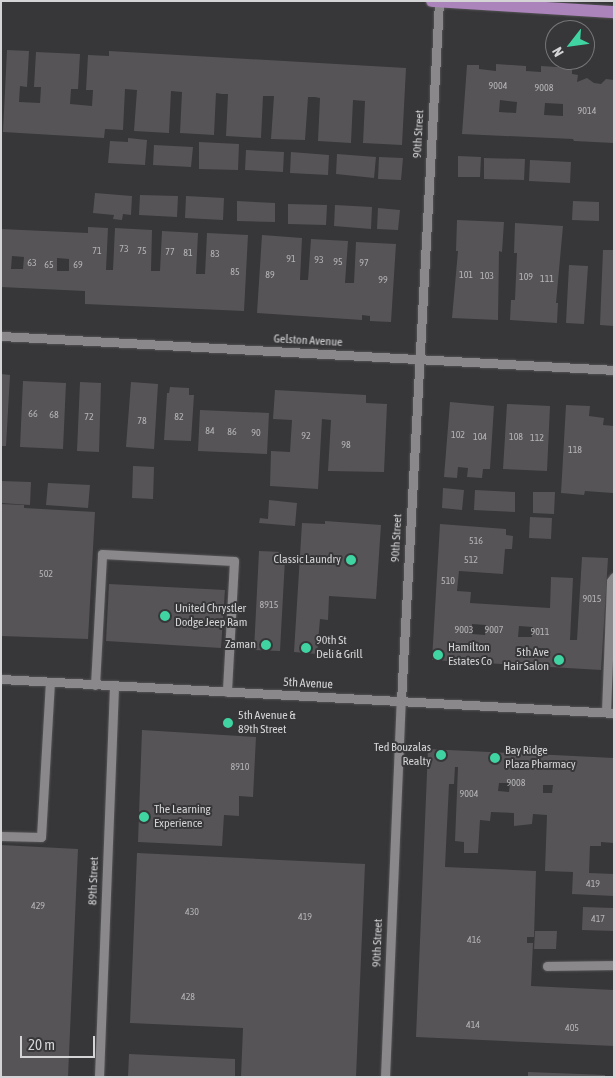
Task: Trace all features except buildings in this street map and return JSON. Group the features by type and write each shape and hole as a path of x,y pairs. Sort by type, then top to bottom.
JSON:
{"main road":[{"path":"432,1 614,12"}],"street":[{"name":"90th Street","path":"384,1077 401,701 439,1"},
{"name":"Gelston Avenue","path":"1,336 614,370"},
{"path":"95,685 102,554 234,562 227,692"},
{"path":"610,712 611,581 614,577"},
{"name":"5th Avenue","path":"1,679 610,712"},
{"path":"1,836 41,837 50,682"},
{"name":"89th Street","path":"99,1077 114,686"},
{"path":"547,966 614,965"}],"place":[{"name":"Classic Laundry","path":"351,560"},
{"name":"United Chrystler Dodge Jeep Ram","path":"165,616"},
{"name":"Zaman","path":"266,645"},
{"name":"90th St Deli & Grill","path":"306,648"},
{"name":"Hamilton Estates Co","path":"438,655"},
{"name":"5th Ave Hair Salon","path":"559,660"},
{"name":"5th Avenue & 89th Street","path":"228,723"},
{"name":"Ted Bouzalas Realty","path":"441,755"},
{"name":"Bay Ridge Plaza Pharmacy","path":"495,758"},
{"name":"The Learning Experience","path":"144,817"}]}
